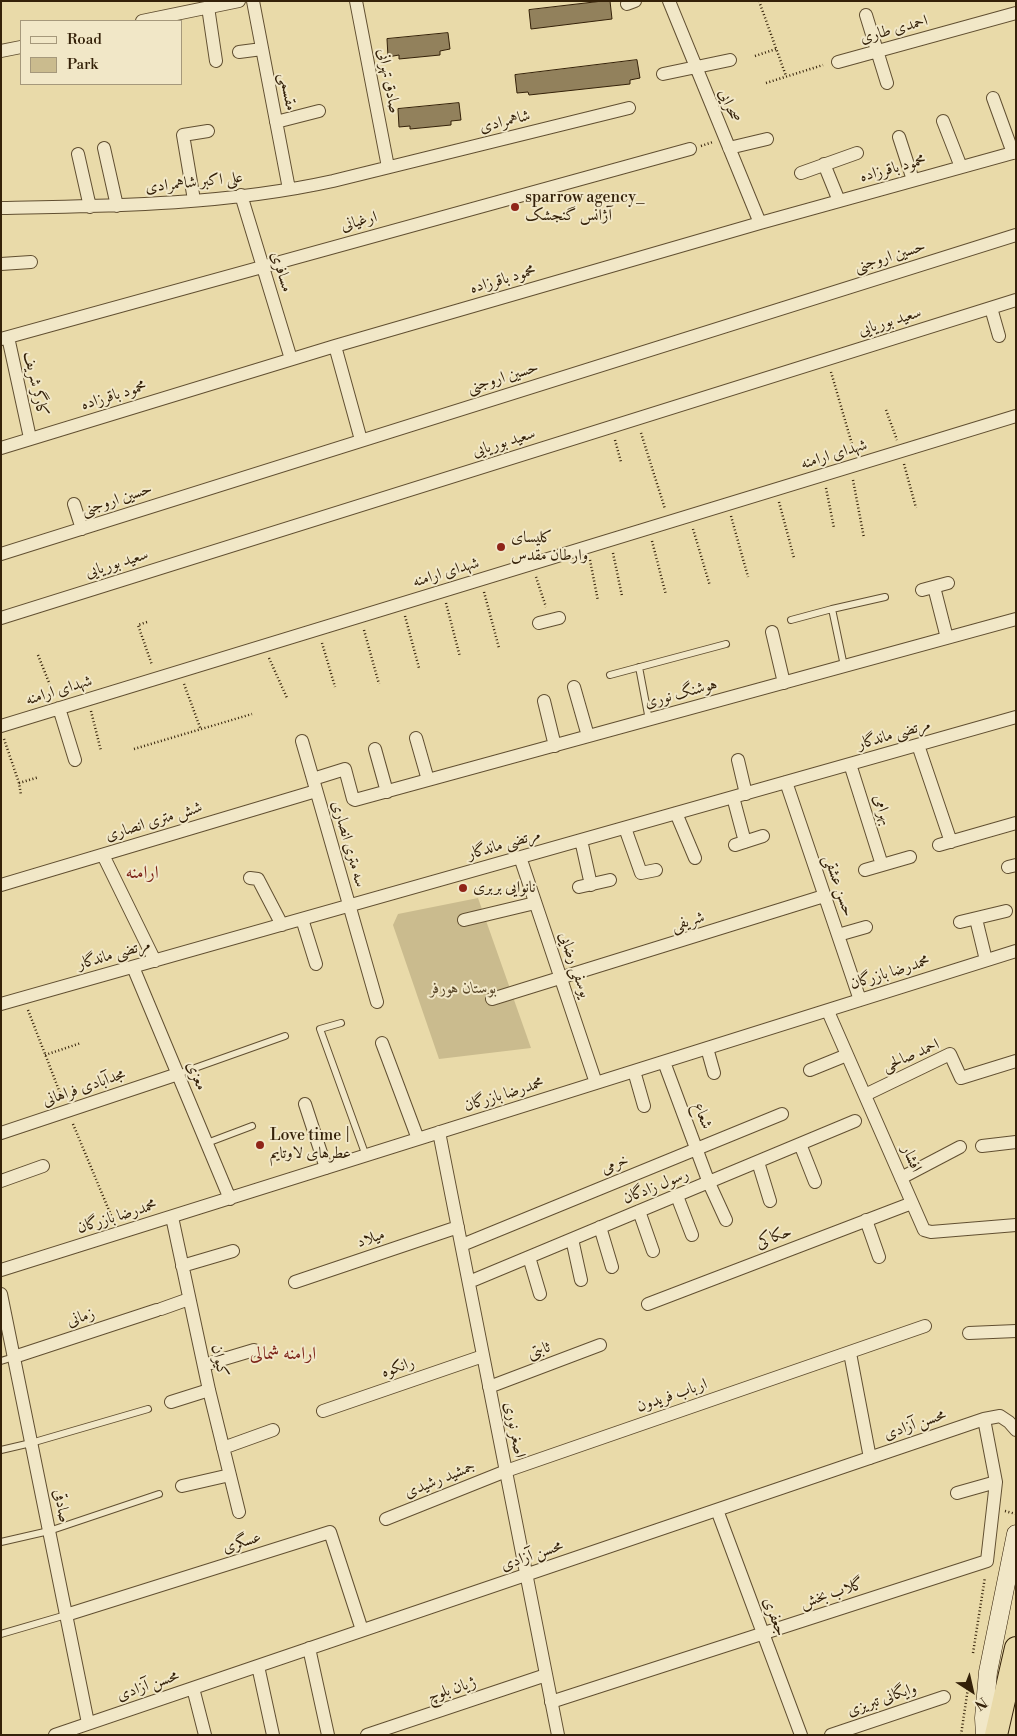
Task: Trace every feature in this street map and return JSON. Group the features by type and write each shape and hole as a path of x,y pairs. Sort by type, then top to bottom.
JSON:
{"highway":[{"path":"996,1735 1016,1648"}],"main road":[{"path":"984,1735 988,1672 1016,1534"}],"street":[{"path":"147,20 238,1"},
{"name":"مقسمی","path":"253,1 289,189"},
{"name":"صادق تهرانی","path":"356,1 388,167"},
{"name":"صحرایی","path":"668,1 760,223"},
{"path":"208,7 216,62"},
{"name":"احمدی طاری","path":"838,62 1016,13"},
{"path":"866,15 887,83"},
{"path":"1,51 20,47"},
{"path":"239,52 262,49"},
{"path":"663,74 730,60"},
{"path":"993,98 1014,152"},
{"name":"شاهمرادی","path":"388,167 629,108"},
{"path":"276,122 319,111"},
{"path":"943,121 961,167"},
{"path":"194,200 183,136 208,131"},
{"path":"899,137 913,180"},
{"path":"727,143 767,139"},
{"path":"104,148 117,206"},
{"name":"ارغیانی","path":"5,338 690,149"},
{"name":"محمود باقرزاده","path":"1,448 334,346 1014,152"},
{"path":"801,173 857,153"},
{"path":"78,154 90,206"},
{"path":"824,164 839,201"},
{"name":"علی اکبر شاهمرادی","path":"1,208 117,206 194,200 320,184 388,167"},
{"name":"مسافری","path":"241,195 261,266 291,359"},
{"name":"حسین اروجنی","path":"1,554 1016,234"},
{"path":"1,264 31,262"},
{"name":"سعید بوریایی","path":"1,618 1016,300"},
{"path":"991,308 999,336"},
{"name":"کارگر شریف","path":"5,338 30,438"},
{"path":"334,346 361,440"},
{"name":"شهدای ارامنه","path":"1,726 1016,416"},
{"path":"74,504 82,529"},
{"path":"947,638 928,588 948,584"},
{"name":"هوشنگ نوری","path":"355,800 1016,619"},
{"path":"772,632 784,682"},
{"path":"574,687 588,736"},
{"path":"544,701 555,746"},
{"path":"59,708 75,760"},
{"name":"مرتضی ماندگار","path":"1,1004 1016,717"},
{"path":"416,738 428,780"},
{"name":"سه متری انصاری","path":"302,741 377,1002"},
{"path":"918,745 945,843 1016,824"},
{"path":"375,749 387,792"},
{"path":"738,760 746,794"},
{"name":"بهرامی","path":"850,764 882,865"},
{"name":"شش متری انصاری","path":"1,885 103,854 314,785 345,769 353,799 355,800"},
{"name":"حسن عشقی","path":"786,782 860,1000"},
{"path":"733,797 740,844 763,836"},
{"path":"676,813 695,858"},
{"path":"625,828 641,873 656,870"},
{"path":"581,840 585,886 610,880"},
{"path":"103,854 155,961"},
{"name":"یوسفی رضایی","path":"520,857 596,1083"},
{"path":"864,870 910,857"},
{"path":"250,878 258,878 282,924"},
{"name":"شریفی","path":"492,999 824,896"},
{"path":"464,920 535,902"},
{"path":"960,922 1006,910"},
{"path":"302,919 315,965"},
{"path":"976,919 986,960"},
{"path":"838,935 866,927"},
{"name":"محمدرضا بازرگان","path":"1,1270 1016,951"},
{"name":"معزی","path":"133,967 230,1198"},
{"name":"افشار","path":"830,1016 924,1230 931,1232 1016,1225"},
{"path":"382,1043 418,1139"},
{"path":"707,1048 714,1073"},
{"path":"810,1070 847,1054"},
{"name":"احمد صالحی","path":"865,1095 950,1054 961,1078 1016,1061"},
{"name":"شعاع","path":"664,1062 709,1183 726,1220"},
{"path":"634,1071 644,1106"},
{"name":"مجدآبادی فراهانی","path":"1,1133 178,1074"},
{"path":"305,1104 326,1168"},
{"name":"خرمی","path":"462,1245 782,1114"},
{"name":"رسول زادگان","path":"469,1282 855,1122"},
{"name":"اصغر نوری","path":"440,1132 558,1735"},
{"path":"982,1146 1016,1142"},
{"path":"800,1144 816,1182"},
{"path":"901,1178 960,1147"},
{"path":"758,1162 770,1201"},
{"path":"1,1181 43,1166"},
{"path":"677,1196 692,1234"},
{"name":"حکاکی","path":"648,1304 912,1203"},
{"path":"639,1211 653,1251"},
{"name":"کیوان","path":"172,1216 209,1390 239,1512"},
{"path":"866,1220 879,1258"},
{"name":"میلاد","path":"295,1282 458,1227"},
{"path":"600,1228 612,1268"},
{"path":"572,1239 581,1280"},
{"path":"182,1266 233,1251"},
{"path":"529,1257 540,1294"},
{"name":"صادقی","path":"1,1294 88,1723"},
{"name":"زمانی","path":"14,1356 189,1299"},
{"name":"ارباب فریدون","path":"506,1471 925,1326"},
{"path":"969,1333 1016,1331"},
{"name":"ثابتی","path":"489,1386 600,1345"},
{"path":"204,1365 254,1350"},
{"path":"850,1352 870,1458"},
{"name":"رانکوه","path":"323,1411 483,1356"},
{"path":"171,1402 209,1390"},
{"name":"محسن آزادی","path":"54,1735 984,1420 1000,1416 1016,1430"},
{"path":"984,1420 996,1482 988,1561"},
{"path":"223,1448 273,1430"},
{"name":"جمشید رشیدی","path":"386,1519 506,1471"},
{"path":"182,1486 230,1475"},
{"path":"957,1493 996,1482"},
{"name":"جعفری","path":"717,1510 801,1735"},
{"name":"عسگری","path":"66,1615 330,1532 362,1630"},
{"name":"گلاب بخش","path":"551,1702 988,1561"},
{"path":"309,1648 328,1735"},
{"path":"258,1666 273,1735"},
{"name":"ژیان بلوچ","path":"367,1735 546,1675"},
{"path":"193,1688 204,1735"},
{"name":"وایگانی تبریزی","path":"830,1735 944,1696"}],"lane":[{"path":"791,620 885,597"},
{"path":"832,609 844,666"},
{"path":"610,675 726,644"},
{"path":"639,667 650,720"},
{"path":"341,1023 320,1028 366,1156"},
{"path":"178,1074 285,1036"},
{"path":"206,1143 252,1126"},
{"path":"1,1361 14,1356"},
{"path":"1,1450 148,1409"},
{"path":"1,1542 49,1531 159,1494"},
{"path":"1,1634 66,1615"}],"path":[{"path":"759,1 786,76"},
{"path":"755,56 776,49"},
{"path":"766,83 823,65"},
{"path":"690,149 727,143"},
{"path":"828,359 854,466 864,538"},
{"path":"886,410 901,451 916,508"},
{"path":"637,419 669,522"},
{"path":"611,427 621,462"},
{"path":"824,475 834,528"},
{"path":"776,490 794,558"},
{"path":"728,504 748,577"},
{"path":"690,516 710,586"},
{"path":"649,528 666,595"},
{"path":"610,540 622,596"},
{"path":"587,547 598,601"},
{"path":"532,564 549,620"},
{"path":"480,580 500,648"},
{"path":"443,591 460,657"},
{"path":"402,604 419,668"},
{"path":"360,616 379,684"},
{"path":"147,622 138,625 157,678"},
{"path":"318,629 335,687"},
{"path":"263,646 287,698"},
{"path":"38,655 59,708"},
{"path":"179,671 200,730"},
{"path":"88,699 101,751"},
{"path":"134,749 252,714"},
{"path":"1,730 19,783 21,795"},
{"path":"19,783 38,776"},
{"path":"23,998 67,1111 118,1233"},
{"path":"45,1055 81,1043"},
{"path":"973,1657 988,1561"},
{"path":"961,1735 970,1677"}],"green space":[{"name":"بوستان هورفر","path":"478,898 531,1048 439,1059 393,925 398,914"}],"building":[{"path":"610,1 612,19 531,29 529,10"},
{"path":"448,33 450,49 440,51 440,55 399,59 399,55 388,57 387,39"},
{"path":"637,60 640,78 630,80 630,84 529,95 528,92 517,93 515,75"},
{"path":"459,103 461,120 451,121 451,125 410,129 410,126 399,127 398,109"}],"place":[{"name":"sparrow agency_ آژانس گنجشک","path":"515,207"},
{"name":"کلیسای وارطان مقدس","path":"501,547"},
{"name":"نانوایی بربری","path":"463,888"},
{"name":"Love time | عطرهای لاوتایم","path":"260,1145"}],"district":[{"name":"ارامنه","path":"142,874"},
{"name":"ارامنه شمالی","path":"283,1355"}]}
